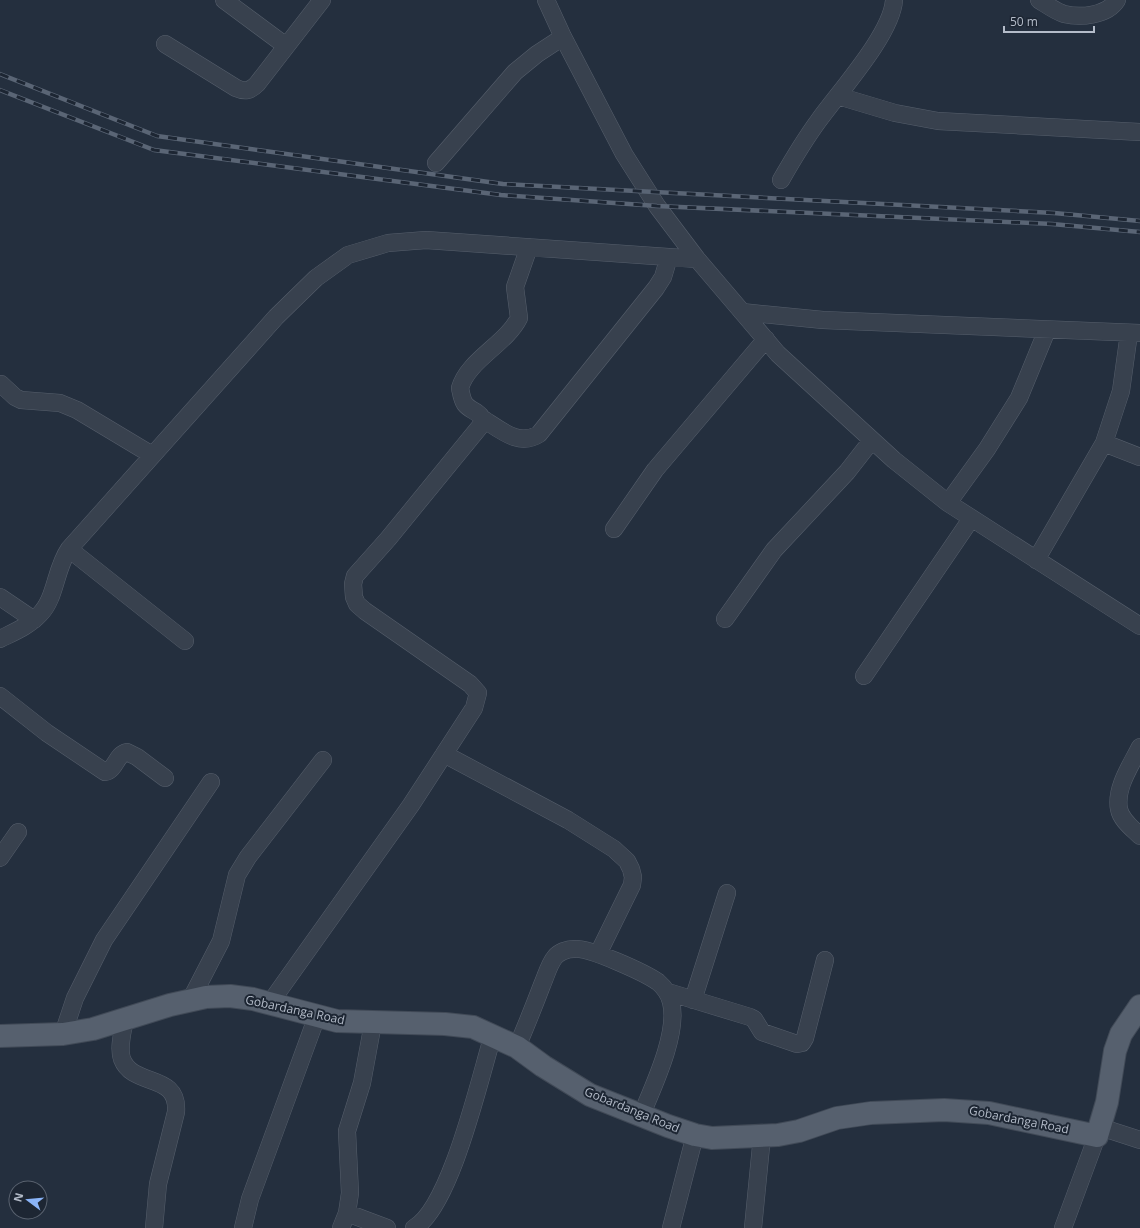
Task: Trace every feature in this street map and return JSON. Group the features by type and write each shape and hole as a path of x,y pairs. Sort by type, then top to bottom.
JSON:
{"main road":[{"name":"Gobardanga Road","path":"0,1036 63,1034 93,1028 206,997 230,996 270,1003 337,1020 374,1023 445,1024 473,1027 517,1047 574,1086 641,1116 695,1135 728,1138 762,1136 799,1131 837,1118 856,1115 892,1111 944,1110 989,1113 1098,1131"},
{"path":"1098,1131 1107,1102 1115,1051 1121,1034 1140,1006"}],"street":[{"path":"224,0 286,46"},
{"path":"165,44 242,91 252,89 322,0"},
{"path":"546,0 563,37 624,154 657,206 697,259 778,354 894,460 948,503 1140,626"},
{"path":"781,180 801,146 882,33 888,21 894,0"},
{"path":"1039,0 1053,9 1076,15 1095,14 1106,10 1117,0"},
{"path":"436,163 515,72 525,63 563,37"},
{"path":"838,96 895,113 938,121 1140,132"},
{"path":"0,639 34,620 41,613 48,602 60,565 69,549 276,317 316,278 348,255 388,243 408,240 455,241 697,259"},
{"path":"529,247 515,286 519,318 512,328 467,375 460,388 464,403 481,415 483,419 517,439 524,440 533,438 540,434 656,288 662,277 669,257"},
{"path":"742,312 823,320 1135,333 1121,391 1104,443 1036,560"},
{"path":"948,503 987,449 1019,398 1047,330"},
{"path":"614,529 655,470 766,339"},
{"path":"1,384 15,397 21,400 60,403 77,410 152,455"},
{"path":"270,1003 336,912 474,708 478,693 470,684 365,611 357,604 354,597 352,584 355,576 479,429 483,419"},
{"path":"725,619 774,550 847,472 872,440"},
{"path":"1104,443 1140,457"},
{"path":"864,676 971,519"},
{"path":"69,549 185,641"},
{"path":"0,597 34,620"},
{"path":"0,696 46,733 105,772 111,770 122,754 127,752 137,757 165,778"},
{"path":"1140,748 1127,772 1120,794 1119,809 1125,821 1140,836"},
{"path":"444,754 568,820 614,849 627,861 633,877 632,885 598,954"},
{"path":"190,1001 221,941 237,875 248,857 323,760"},
{"path":"63,1034 75,998 104,940 211,782"},
{"path":"0,858 18,832"},
{"path":"694,1000 727,893"},
{"path":"517,1047 554,957 563,951 574,948 598,954 648,976 659,983 668,992 672,1004 669,1039 664,1060 641,1116"},
{"path":"668,992 750,1017 754,1019 759,1029 767,1035 797,1044 802,1043 805,1038 825,960"},
{"path":"243,1228 250,1199 317,1016"},
{"path":"125,1019 121,1046 122,1058 128,1068 136,1074 162,1084 170,1090 177,1103 158,1184 154,1228"},
{"path":"374,1023 362,1083 347,1131 350,1193 344,1220 387,1228"},
{"path":"414,1228 426,1217 441,1193 453,1168 493,1035"},
{"path":"1063,1228 1098,1131 1140,1140"},
{"path":"671,1228 695,1135"},
{"path":"753,1228 762,1136"}],"railway":[{"path":"0,74 157,136 503,184 1054,213 1140,221"},
{"path":"0,90 154,150 501,195 657,206 1052,224 1140,232"}]}
